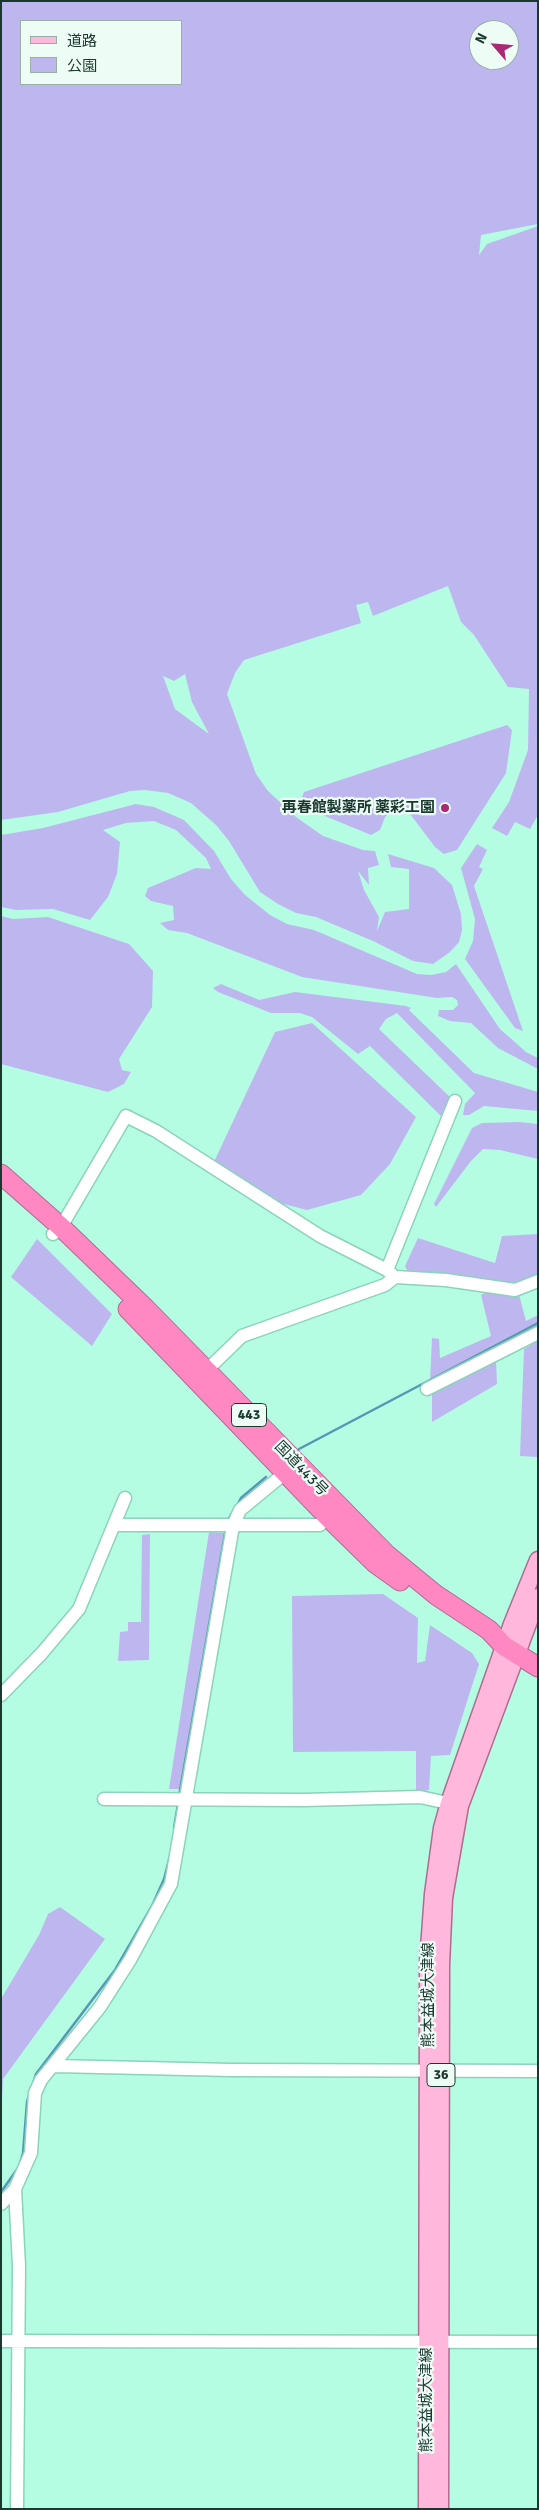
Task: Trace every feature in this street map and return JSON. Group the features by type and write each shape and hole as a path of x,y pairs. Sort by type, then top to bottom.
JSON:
{"highway":[{"name":"国道443号","path":"1,1174 202,1375 386,1554 429,1590 489,1630 510,1649 538,1667"},
{"name":"国道443号","path":"1,1191 57,1231"},
{"name":"国道443号","path":"202,1375 285,1473 375,1563 430,1604 484,1640 510,1649"}],"main road":[{"name":"熊本益城大津線","path":"427,2509 434,2340 435,2069 429,1943 433,1894 442,1828 454,1804 510,1649 538,1560"},
{"name":"熊本益城大津線","path":"510,1649 538,1597"},
{"name":"熊本益城大津線","path":"434,2340 440,2509"}],"street":[{"path":"202,1375 242,1336 385,1285 391,1274 456,1102"},
{"path":"57,1231 126,1116 156,1131 320,1236 391,1274 514,1290 538,1281"},
{"path":"427,1389 538,1333"},
{"path":"1,2204 16,2189 31,2153 35,2093 41,2080 55,2066 100,2007 130,1960 171,1884 175,1866 181,1798 228,1526 240,1510 285,1473"},
{"path":"1,1694 42,1653 79,1609 125,1498"},
{"path":"114,1525 320,1525 328,1517"},
{"path":"104,1799 304,1800 420,1797 454,1804"},
{"path":"55,2066 231,2070 435,2069 538,2071"},
{"path":"16,2189 18,2201 19,2341 17,2509"},
{"path":"1,2341 434,2340 538,2342"}],"green space":[{"path":"1,1 538,1 538,224 481,235 479,255 487,244 538,226 538,815 530,829 515,822 507,836 492,828 509,802 528,750 529,689 508,687 474,635 461,622 448,586 373,616 368,602 356,605 361,623 244,660 235,673 227,694 256,774 268,791 296,817 323,836 363,850 375,851 379,865 368,868 369,885 358,871 364,890 379,917 377,931 385,912 409,909 409,869 391,867 388,854 434,868 452,885 461,914 462,930 459,942 450,952 433,964 413,961 373,941 316,917 296,913 278,904 260,892 229,841 216,825 191,803 168,793 145,790 130,791 58,812 1,820","holes":["185,674 192,702 209,734 175,709 163,676 174,681"]},
{"path":"507,725 512,730 506,773 457,850 444,854 435,847 404,806 395,808 385,817 380,830 371,835 325,816 301,799 304,792"},
{"path":"136,804 154,807 184,820 214,851 231,879 245,895 270,915 287,924 314,930 417,974 431,975 446,972 456,964 500,1029 526,1052 538,1058 538,1069 498,1048 471,1023 450,1021 438,1016 439,1010 453,1010 458,1005 457,1000 452,997 437,998 302,977 187,933 168,930 160,923 174,920 173,906 151,901 145,896 148,888 196,868 211,869 206,858 176,830 154,821 126,823 103,830 120,842 117,874 108,897 90,920 53,909 16,910 1,907 1,835 43,828"},
{"path":"477,844 487,850 479,867 483,869 474,886 523,1031 515,1028 465,959 473,941 475,919 461,868"},
{"path":"1,916 13,919 48,917 129,944 153,971 152,1007 119,1059 122,1070 131,1072 124,1084 108,1092 1,1064"},
{"path":"221,984 259,1000 295,992 411,1008 409,1010 474,1073 538,1092 538,1111 484,1106 469,1115 463,1115 465,1104 475,1093 397,1013 386,1019 379,1029 452,1099 443,1118 370,1046 358,1054 312,1017 300,1013 271,1013 218,992 213,988"},
{"path":"312,1023 416,1117 390,1164 361,1195 307,1210 280,1203 213,1164 275,1032"},
{"path":"519,1122 538,1124 538,1159 500,1150 483,1149 471,1161 436,1207 434,1204 472,1128 482,1123"},
{"path":"538,1234 538,1276 516,1283 526,1321 538,1315 538,1329 430,1382 432,1338 439,1339 440,1358 491,1336 481,1295 489,1290 408,1272 405,1266 418,1238 495,1263 502,1236"},
{"path":"37,1239 112,1314 92,1346 11,1277"},
{"path":"538,1341 538,1457 520,1456 524,1349"},
{"path":"496,1360 497,1384 432,1422 432,1394 438,1388"},
{"path":"209,1532 227,1533 184,1789 169,1789"},
{"path":"150,1534 149,1660 118,1661 120,1632 128,1631 128,1622 141,1622 142,1535"},
{"path":"383,1594 418,1618 417,1663 425,1661 430,1625 472,1653 479,1664 450,1755 431,1756 429,1790 416,1793 416,1751 293,1752 292,1596"},
{"path":"60,1907 105,1939 3,2079 1,2123 1,1999 39,1935 48,1914"}],"waterway":[{"path":"299,1449 538,1323"},
{"path":"237,1505 241,1498 266,1477"},
{"path":"228,1520 234,1510"},
{"path":"179,1796 226,1528"},
{"path":"174,1828 178,1804"},
{"path":"20,2163 23,2153 27,2102 36,2074 115,1970 152,1906 164,1879 170,1856"},
{"path":"1,2192 18,2168"}],"place":[{"name":"再春館製薬所 薬彩工園","path":"445,808"}]}
